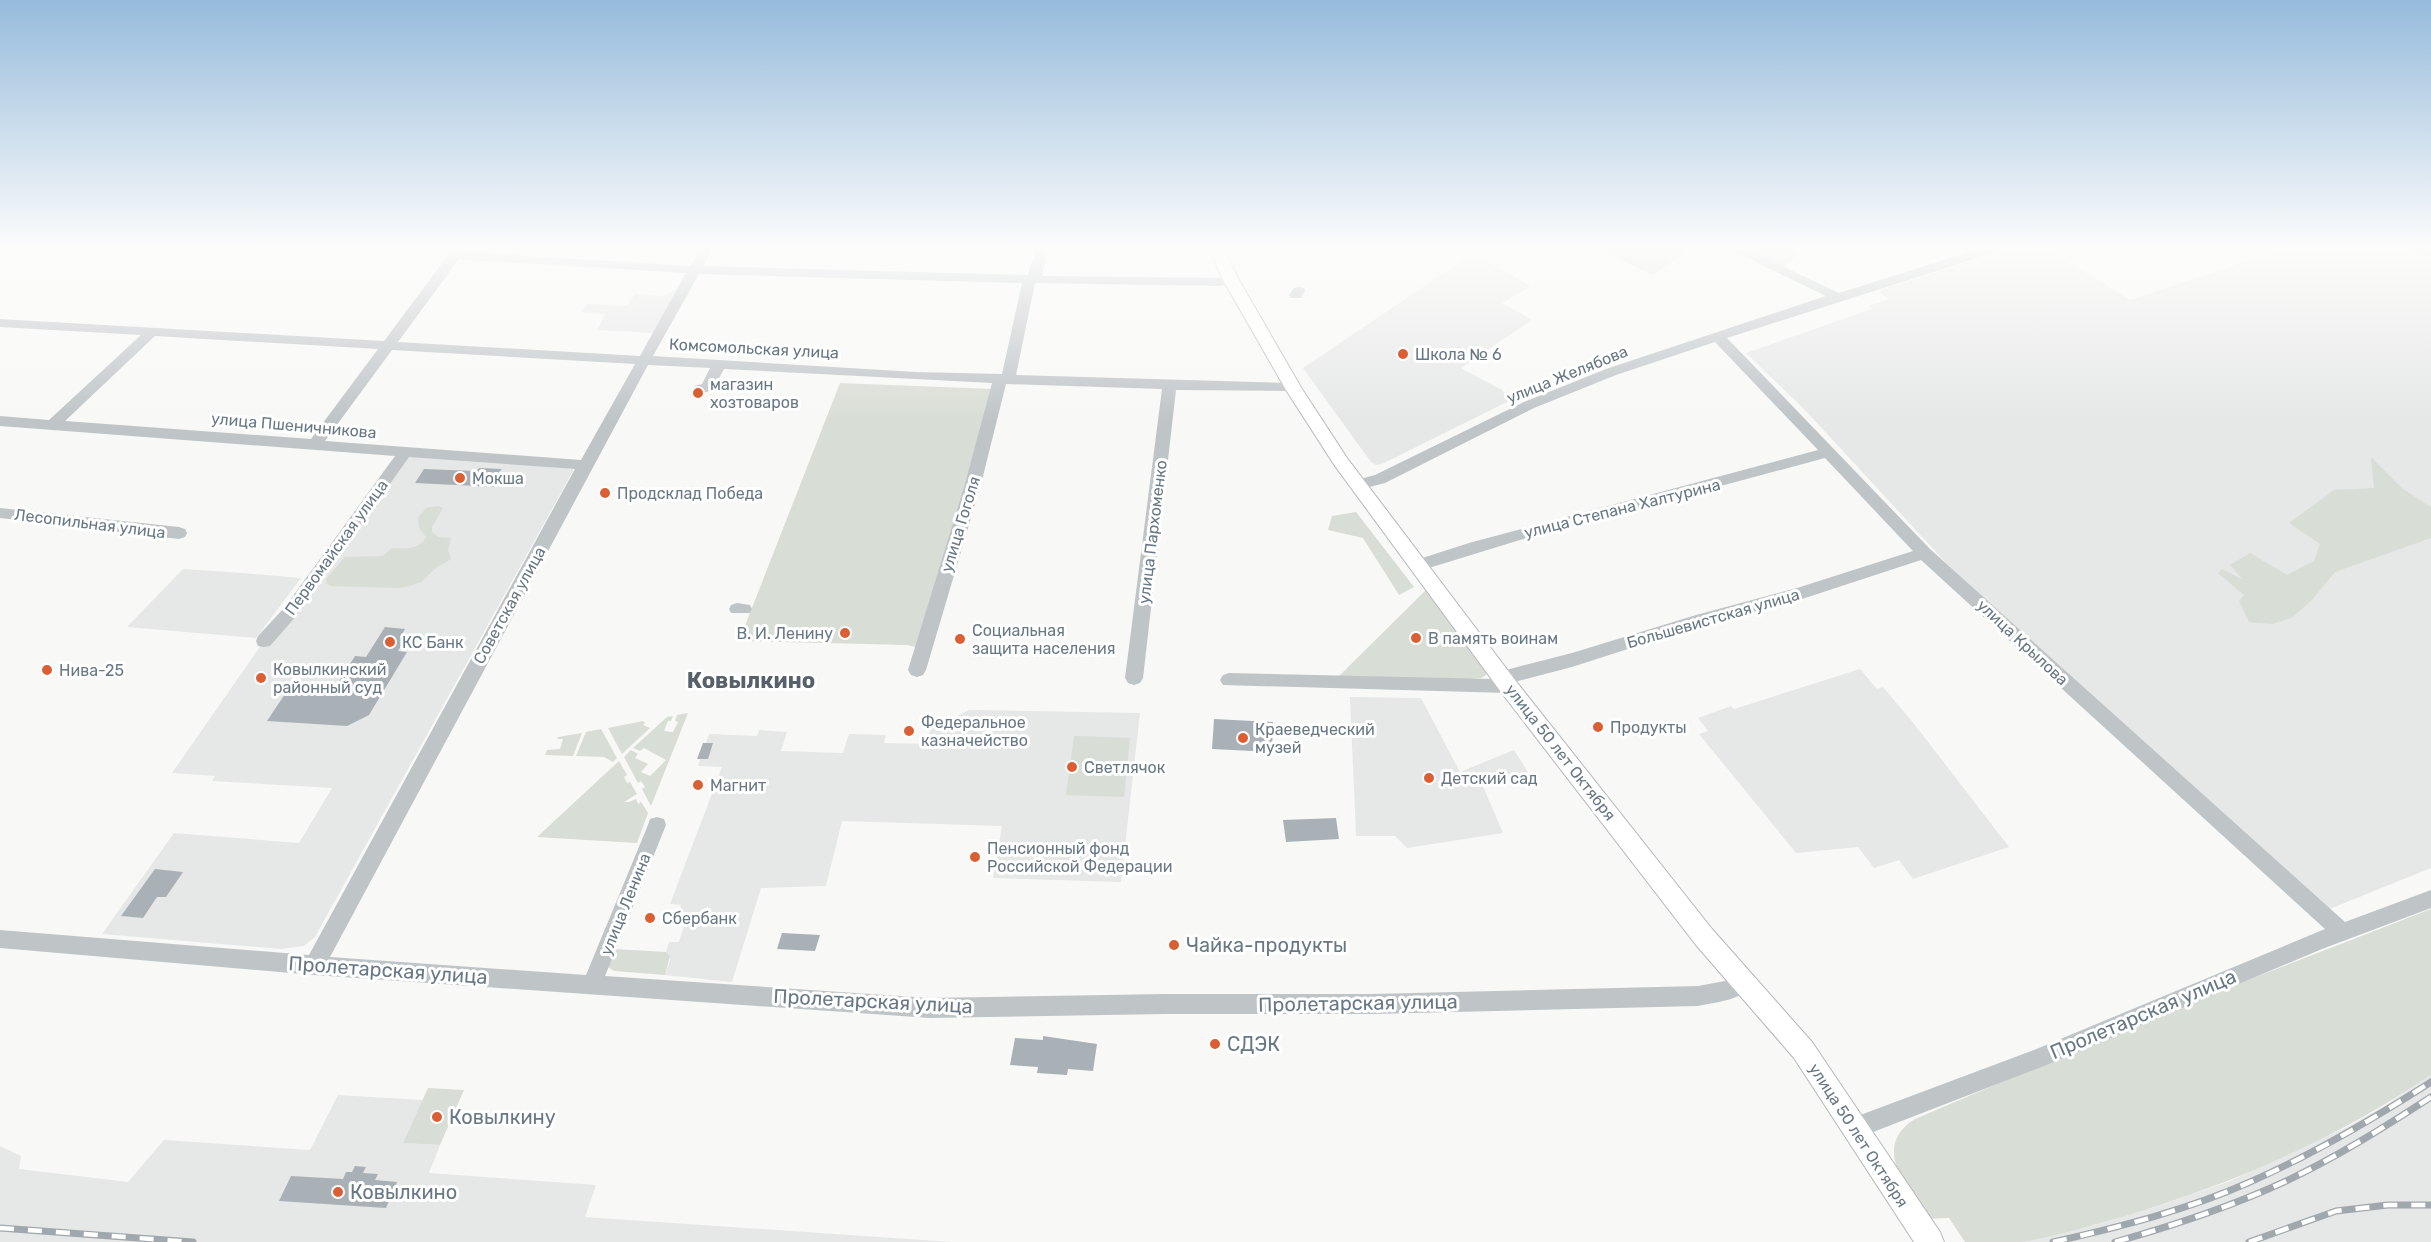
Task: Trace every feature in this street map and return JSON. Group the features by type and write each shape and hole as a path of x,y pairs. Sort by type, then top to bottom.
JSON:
{"main road":[{"name":"улица 50 лет Октября","path":"1245,304 1292,387 1358,485 1505,682 1704,937 1803,1050 1930,1242"}],"street":[{"path":"315,444 418,304"},
{"name":"Советская улица","path":"314,966 585,465 676,304"},
{"name":"улица Гоголя","path":"917,670 1025,304"},
{"name":"улица Желябова","path":"1358,485 1380,479 1538,401 1627,366 1818,304"},
{"name":"Комсомольская улица","path":"0,323 719,365 1170,385 1292,387"},
{"path":"53,424 153,331"},
{"name":"улица Крылова","path":"1718,338 1924,554 2342,932"},
{"path":"700,389 707,388 719,365"},
{"name":"улица Пархоменко","path":"1134,678 1170,385"},
{"name":"улица Пшеничникова","path":"0,421 585,465"},
{"name":"Первомайская улица","path":"264,641 291,611 405,452"},
{"name":"улица Степана Халтурина","path":"1419,565 1480,545 1754,476 1826,453"},
{"name":"Лесопильная улица","path":"0,513 179,533"},
{"name":"Большевистская улица","path":"1229,680 1505,682 1924,554"},
{"name":"улица Ленина","path":"592,984 657,825"},
{"name":"Пролетарская улица","path":"1855,1128 2037,1059 2342,932 2431,898"},
{"name":"Пролетарская улица","path":"0,939 314,966 930,1008 1165,1004 1373,1004 1698,996 1729,990 1744,981"}],"shaded area":[{"path":"586,304 627,306 628,304 670,304 654,333 597,330 606,314 581,312"},
{"name":"Школа № 6","path":"1398,304 1504,304 1532,320 1461,368 1502,390 1509,401 1382,464 1376,465 1371,462 1303,368"},
{"path":"1874,304 2431,304 2431,868 2327,910 1948,565 1807,412 1746,353 1872,309 1868,306"},
{"path":"840,383 992,389 920,648 907,645 739,641"},
{"path":"413,456 573,469 573,471 315,937 304,946 281,949 102,934 174,833 299,843 332,788 212,781 215,776 172,773 264,641 407,458"},
{"path":"2371,457 2403,489 2431,507 2431,538 2335,572 2312,600 2291,618 2272,624 2249,622 2239,601 2244,595 2218,573 2222,569 2243,580 2230,565 2250,553 2287,575 2314,561 2320,544 2289,523 2334,490 2374,488"},
{"path":"438,506 443,508 432,527 432,532 439,537 451,538 448,550 451,559 436,568 421,582 399,588 327,584 326,579 345,557 383,556 392,548 411,548 420,545 426,537 419,528 418,518 426,508"},
{"path":"1356,512 1414,587 1399,595 1363,538 1328,530 1332,516"},
{"path":"183,569 301,578 256,638 127,627"},
{"path":"1427,589 1486,669 1486,675 1481,678 1468,679 1338,677"},
{"path":"1860,669 1877,689 1883,687 1915,725 2009,847 1913,879 1899,860 1874,868 1858,847 1796,853 1699,734 1708,731 1698,718 1731,706 1734,709"},
{"name":"Детский сад","path":"1350,697 1421,698 1460,772 1514,750 1528,772 1482,784 1503,833 1407,848 1395,836 1356,836"},
{"path":"969,710 1140,713 1121,882 993,878 1002,826 842,821 826,886 761,888 732,982 665,975 670,960 666,952 669,942 679,942 684,926 675,925 681,905 670,904 722,767 698,766 709,734 757,736 759,730 787,732 781,751 843,753 849,734 886,735 884,743 927,744 931,724 950,725 951,719"},
{"path":"688,713 651,806 642,789 645,787 641,781 638,783 624,757 631,750 638,754 635,758 648,764 641,772 650,776 666,760 644,748 640,751 633,748 667,717 673,716 664,731 673,732 678,722 675,721 677,715"},
{"path":"643,721 645,723 643,725 650,728 622,754 608,728"},
{"path":"601,729 617,758 613,762 604,757 576,756 586,732"},
{"path":"582,733 573,756 545,755 547,750 560,749 563,739 557,739 558,737"},
{"path":"1074,736 1130,738 1124,797 1066,795"},
{"path":"619,761 627,775 624,777 627,783 630,782 637,794 624,802 636,799 638,804 641,802 648,813 637,843 537,837"},
{"path":"2431,909 2431,1075 2358,1120 2282,1158 2203,1190 2122,1217 2020,1242 1965,1242 1949,1218 1925,1219 1902,1180 1894,1154 1895,1142 1902,1130 1915,1119 2178,1007"},
{"path":"614,949 666,952 670,956 665,975 614,971 608,967"},
{"path":"2431,1075 2431,1242 2019,1242 2094,1225 2230,1181 2345,1128 2383,1107"},
{"path":"428,1088 464,1090 440,1145 403,1143"},
{"path":"338,1095 423,1100 403,1143 440,1145 429,1173 596,1185 585,1217 952,1242 0,1242 0,1146 21,1156 19,1169 128,1182 164,1140 310,1150"}],"building":[{"name":"Мокша","path":"479,468 502,469 499,472 505,473 497,487 415,483 424,469 476,471"},
{"path":"385,627 405,629 400,638 406,638 398,651 407,652 369,715 347,726 267,721 291,685 335,688 355,656 366,657"},
{"name":"Краеведческий музей","path":"1214,719 1273,722 1272,752 1212,749"},
{"path":"703,743 713,743 708,759 697,759"},
{"path":"1336,818 1339,839 1286,842 1283,820"},
{"path":"155,869 183,872 166,897 157,897 143,918 121,916"},
{"path":"782,933 820,935 815,951 777,949"},
{"path":"1043,1036 1097,1044 1093,1071 1068,1069 1067,1075 1037,1073 1038,1067 1010,1065 1015,1038 1043,1040"},
{"name":"Ковылкино","path":"355,1166 366,1167 363,1173 378,1174 375,1180 397,1182 386,1208 279,1201 291,1176 343,1179 346,1172 352,1172"}],"railway":[{"path":"2053,1242 2153,1217 2250,1182 2343,1135 2431,1082"},
{"path":"2115,1242 2201,1215 2284,1182 2359,1142 2431,1097"},
{"path":"2249,1242 2336,1211 2388,1205 2431,1205"},
{"path":"0,1228 193,1242"}],"place":[{"name":"Школа № 6","path":"1403,354"},
{"name":"магазин хозтоваров","path":"698,393"},
{"name":"Мокша","path":"460,478"},
{"name":"Продсклад Победа","path":"605,493"},
{"name":"В. И. Ленину","path":"845,633"},
{"name":"В память воинам","path":"1416,638"},
{"name":"Социальная защита населения","path":"960,639"},
{"name":"КС Банк","path":"390,642"},
{"name":"Нива-25","path":"47,670"},
{"name":"Ковылкинский районный суд","path":"261,678"},
{"name":"Продукты","path":"1598,727"},
{"name":"Федеральное казначейство","path":"909,731"},
{"name":"Краеведческий музей","path":"1243,738"},
{"name":"Светлячок","path":"1072,767"},
{"name":"Детский сад","path":"1429,778"},
{"name":"Магнит","path":"698,785"},
{"name":"Пенсионный фонд Российской Федерации","path":"975,857"},
{"name":"Сбербанк","path":"650,918"},
{"name":"Чайка-продукты","path":"1174,945"},
{"name":"СДЭК","path":"1215,1044"},
{"name":"Ковылкину","path":"437,1117"},
{"name":"Ковылкино","path":"338,1192"}],"district":[{"name":"Ковылкино","path":"751,680"}]}
